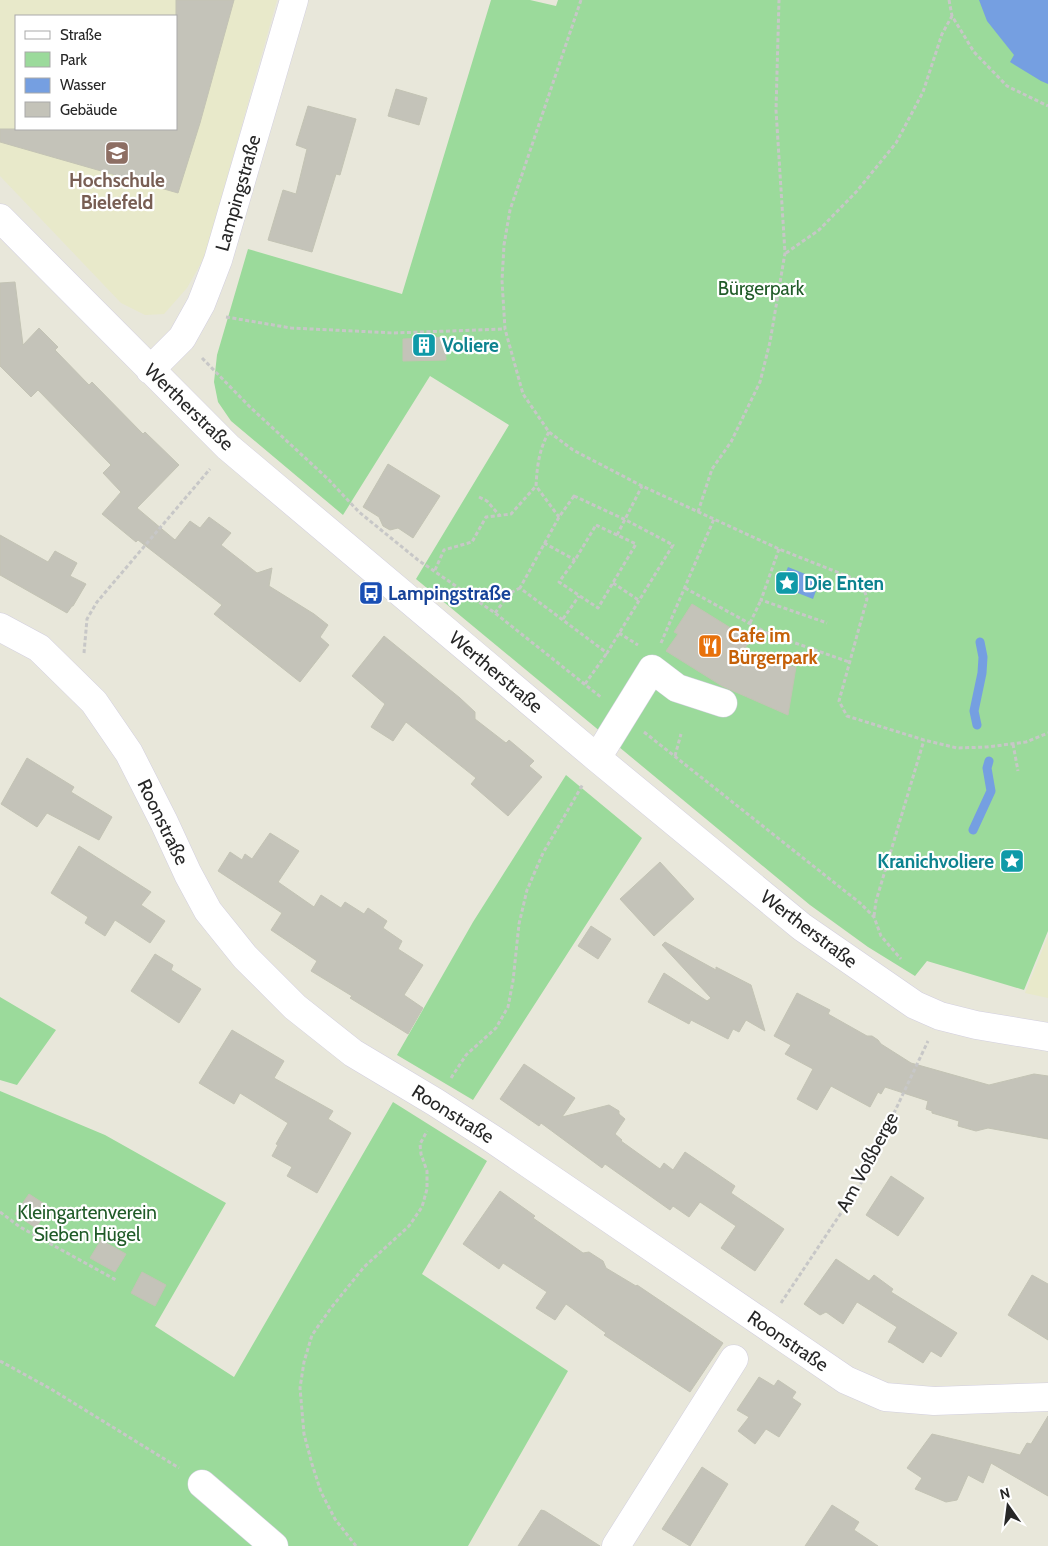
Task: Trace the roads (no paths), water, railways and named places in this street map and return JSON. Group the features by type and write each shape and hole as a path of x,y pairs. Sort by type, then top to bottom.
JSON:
{"street":[{"name":"Lampingstraße","path":"150,370 182,338 201,304 218,260 294,0"},
{"name":"Wertherstraße","path":"0,218 228,446 597,758 802,927 915,1005 940,1016 976,1025 1048,1037"},
{"name":"Roonstraße","path":"0,627 39,648 94,702 129,753 208,911 245,957 295,1007 353,1053 494,1140 846,1380 884,1397 934,1401 1048,1397"},
{"path":"597,758 652,669 678,688 723,703"},
{"path":"616,1546 734,1359"},
{"path":"202,1484 274,1546"}],"water":[{"path":"979,0 1048,0 1048,84 1010,62 1014,55 987,21"},
{"path":"788,567 820,580 813,599 780,586"}],"waterway":[{"path":"977,725 974,711 982,673 983,657 980,642"},
{"path":"973,830 991,791 987,768 989,761"}],"place":[{"name":"Hochschule Bielefeld","path":"117,153"},
{"name":"Voliere","path":"424,345"},
{"name":"Die Enten","path":"787,583"},
{"name":"Lampingstraße","path":"371,593"},
{"name":"Cafe im Bürgerpark","path":"710,646"},
{"name":"Kranichvoliere","path":"1012,861"}],"park label":[{"name":"Bürgerpark","path":"761,288"},
{"name":"Kleingartenverein Sieben Hügel","path":"87,1223"}]}
